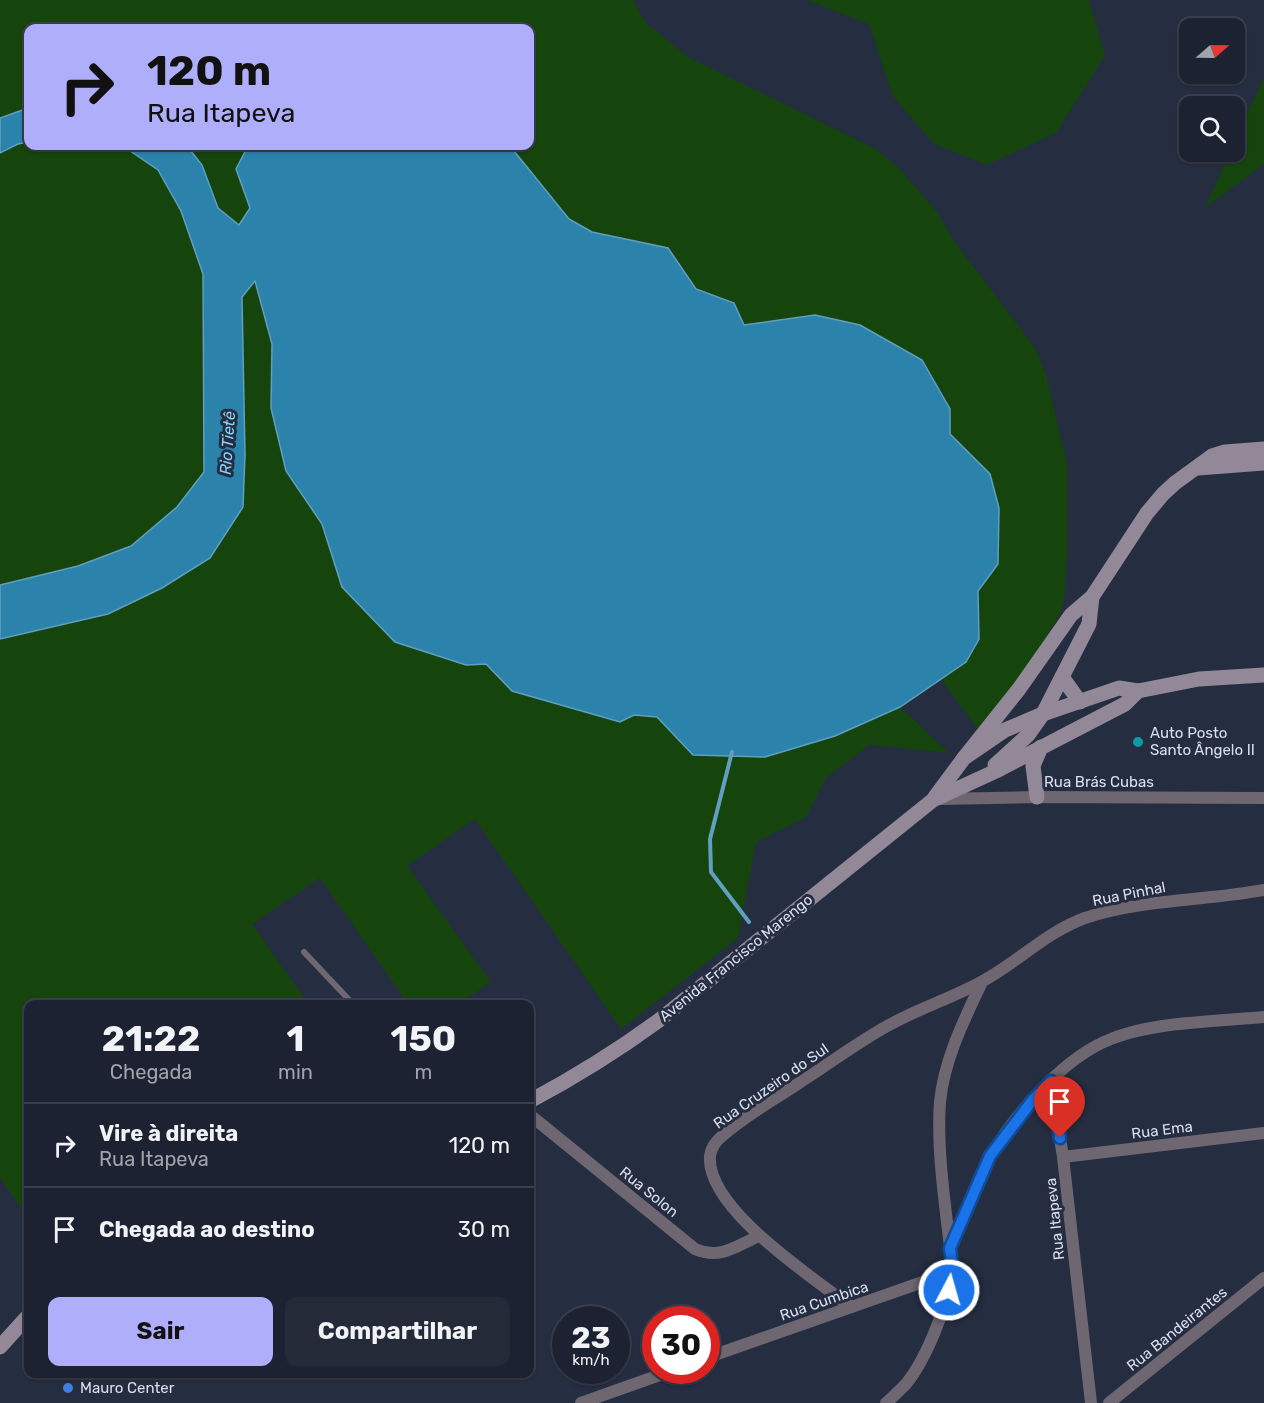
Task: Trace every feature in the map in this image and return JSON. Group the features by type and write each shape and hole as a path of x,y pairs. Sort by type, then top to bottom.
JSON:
{"main road":[{"path":"964,758 1001,713 1071,615 1092,597 1162,494 1212,456 1225,452 1264,449"},
{"path":"1195,468 1264,463"},
{"path":"975,781 1013,750 1028,735 1043,714 1089,624 1092,597"},
{"name":"Avenida Francisco Marengo","path":"933,800 964,758 1005,730 1043,714 1119,688 1138,691 1199,679 1264,675"},
{"path":"1062,677 1080,702"},
{"name":"Avenida Francisco Marengo","path":"534,1099 576,1077 658,1021 933,800 1125,705 1138,691"},
{"path":"1037,796 1033,766 1041,747"},
{"path":"0,1347 24,1320"}],"street":[{"name":"Rua Brás Cubas","path":"933,800 1037,796 1264,798"},
{"name":"Rua Pinhal","path":"982,982 1046,938 1082,919 1112,910 1264,890"},
{"name":"Rua Cruzeiro do Sul","path":"851,1308 759,1236 733,1211 714,1181 711,1156 713,1147 721,1137 744,1120 890,1024 982,982"},
{"path":"886,1403 907,1382 926,1349 944,1310 951,1272 940,1102 944,1077 954,1045 982,982"},
{"path":"949,1249 990,1156 1032,1101 1083,1052 1131,1032 1264,1017"},
{"name":"Rua Itapeva","path":"1051,1081 1063,1157 1091,1403"},
{"name":"Rua Solon","path":"534,1118 695,1249 715,1255 759,1236"},
{"name":"Rua Ema","path":"1063,1157 1264,1133"},
{"name":"Rua Cumbica","path":"720,1354 951,1272"},
{"name":"Rua Bandeirantes","path":"1109,1403 1264,1278"},
{"path":"580,1403 642,1381"}],"lane":[{"path":"304,952 349,1000"}],"green space":[{"path":"0,0 633,0 645,22 688,57 874,148 897,166 937,212 954,241 1035,348 1045,372 1067,463 1067,555 1064,602 1061,612 1033,659 979,731 941,679 966,662 979,639 978,591 998,564 990,474 950,434 950,409 860,325 815,315 744,325 734,303 696,289 668,248 592,232 569,219 513,150 534,150 534,24 24,24 24,109 0,118"},
{"path":"807,0 1089,0 1105,55 1056,133 987,165 934,144 892,95 869,24"},
{"path":"1264,77 1264,164 1205,208 1226,162 1245,162 1245,119"},
{"path":"24,143 24,150 131,150 158,170 181,211 203,274 204,473 177,507 131,546 78,566 0,585 0,153"},
{"path":"190,150 246,150 236,169 250,209 239,225 218,208 202,165"},
{"path":"256,281 272,344 271,408 286,471 322,524 342,587 465,665 486,664 512,691 620,722 634,715 658,717 693,755 835,736 900,707 949,753 869,745 826,778 806,817 756,842 738,938 621,1029 475,819 407,866 491,982 464,1000 405,1000 320,878 252,924 305,1000 24,1000 24,1212 0,1178 0,639 108,614 243,507 245,455 242,297"}],"water":[{"path":"24,109 24,143 0,153 0,118"},
{"name":"Rio Tietê","path":"129,150 190,150 202,165 218,208 239,225 250,208 236,169 246,150 513,150 569,219 592,232 668,248 696,289 734,303 744,325 815,315 860,325 922,360 950,409 950,434 990,474 999,508 998,564 978,591 979,639 966,662 900,707 835,736 765,757 693,755 657,717 634,715 620,722 512,691 486,664 466,665 395,642 342,587 322,524 286,471 271,408 272,344 255,281 242,297 245,455 243,507 210,558 162,588 108,614 0,639 0,585 78,566 131,546 177,507 204,472 203,274 181,211 158,170"}],"waterway":[{"path":"732,752 710,839 711,872 749,922"}],"place":[{"name":"Auto Posto Santo Ângelo II","path":"1138,742"},
{"name":"Mauro Center","path":"68,1388"}],"route":[{"path":"949,1290 952,1263 950,1248 990,1156 1010,1128 1051,1081 1060,1138"}]}
